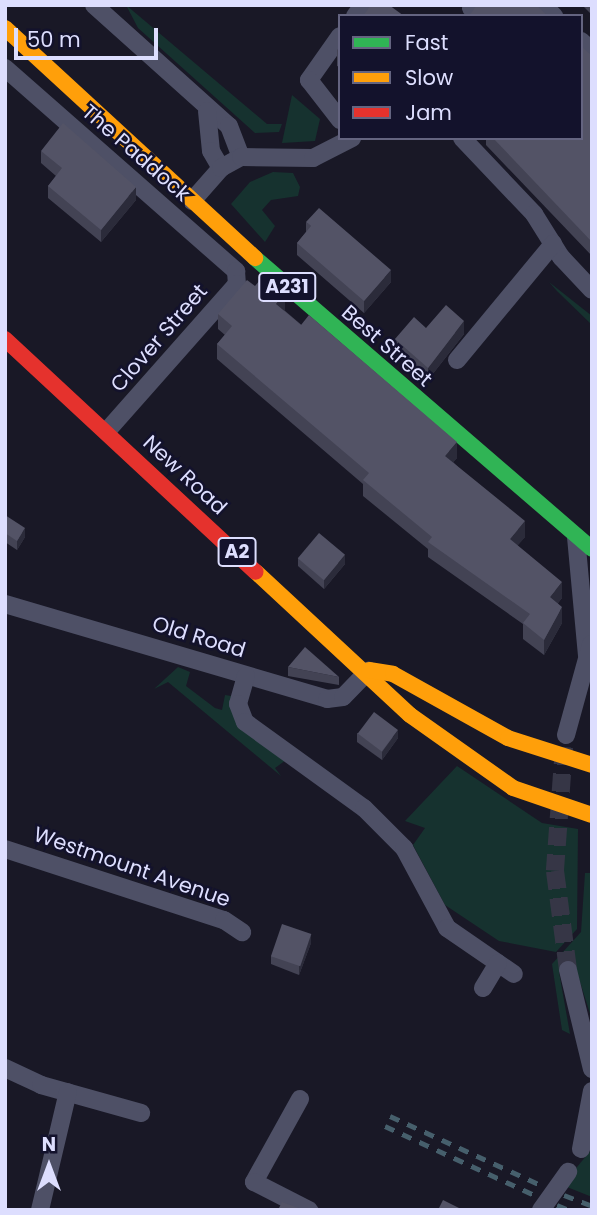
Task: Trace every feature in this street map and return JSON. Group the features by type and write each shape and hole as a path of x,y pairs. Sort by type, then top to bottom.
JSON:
{"main road":[{"name":"Best Street","path":"5,28 192,201 592,549"},
{"name":"New Road","path":"5,339 369,670 382,691 487,772 541,800 592,815"},
{"name":"New Road","path":"369,670 393,674 526,746 592,765"}],"street":[{"path":"94,5 207,111 236,133 241,157"},
{"path":"338,39 309,80 338,117"},
{"name":"The Paddock","path":"5,68 236,271"},
{"path":"207,111 211,150 220,168"},
{"path":"192,201 220,168 241,157 313,158 348,140"},
{"path":"464,140 534,214 557,251 592,290"},
{"path":"457,360 533,269 544,270 557,251"},
{"name":"Clover Street","path":"107,431 237,284 236,271"},
{"path":"566,736 590,650 576,537"},
{"name":"Old Road","path":"5,604 246,676 337,700 369,670"},
{"path":"246,676 238,704 245,722 364,808 404,848 447,928 514,974"},
{"name":"Westmount Avenue","path":"5,849 223,920 242,932"},
{"path":"483,988 498,963"},
{"path":"568,970 592,1069"},
{"path":"5,1068 68,1092 141,1113"},
{"path":"541,1210 586,1145 592,1091"},
{"path":"40,1210 68,1092"},
{"path":"300,1099 254,1182 309,1210"}],"green space":[{"path":"126,5 267,124 282,124 279,132 255,133 138,28"},
{"path":"292,95 320,119 315,141 282,143"},
{"path":"273,172 293,173 300,187 298,196 271,200 262,210 275,226 265,242 231,204 250,182"},
{"path":"549,282 592,316 592,325 557,291"},
{"path":"178,667 190,672 186,686 215,708 222,710 225,695 231,696 237,723 286,760 275,768 281,776 168,682 154,689"},
{"path":"457,766 542,823 578,829 577,929 556,952 499,941 445,905 413,845 425,828 405,821"},
{"path":"585,873 592,873 592,1020 576,969 559,972 570,1034 562,1030 552,964 581,932"},
{"path":"592,1149 592,1197 562,1185"}],"building":[{"path":"371,5 389,5 401,14 364,14"},
{"path":"477,5 536,5 546,14 470,14"},
{"path":"583,48 592,56 592,242 495,140 583,140"},
{"path":"63,123 136,187 101,230 48,186 62,168 41,151"},
{"path":"319,208 391,270 364,301 297,243 311,226 306,222"},
{"path":"264,275 285,293 276,304 301,325 309,315 457,442 445,456 525,521 510,539 562,582 550,597 562,607 544,640 523,623 530,614 428,542 432,537 363,480 369,473 217,344 232,326 218,314 247,280 255,286"},
{"path":"446,305 464,321 428,368 395,339 414,317 426,328"},
{"path":"5,515 25,528 17,541 5,533"},
{"path":"319,533 345,555 324,580 298,558"},
{"path":"305,647 339,677 288,667"},
{"path":"374,712 398,730 382,752 358,734"},
{"path":"282,924 311,934 300,966 271,956"},
{"path":"443,1200 463,1210 438,1210"},
{"path":"282,1202 304,1210 278,1210"}],"tunnel":[{"path":"564,747 555,871 568,970"}],"railway":[{"path":"390,1116 545,1187"},
{"path":"385,1126 539,1197"},
{"path":"564,1195 592,1206"},
{"path":"557,1205 569,1210"}],"traffic: fast":[{"path":"255,258 592,549"}],"traffic: slow":[{"path":"5,28 255,258"},
{"path":"256,572 410,715 513,788 592,815"},
{"path":"369,670 393,674 508,738 592,765"}],"traffic: jam":[{"path":"5,339 256,572"}]}
